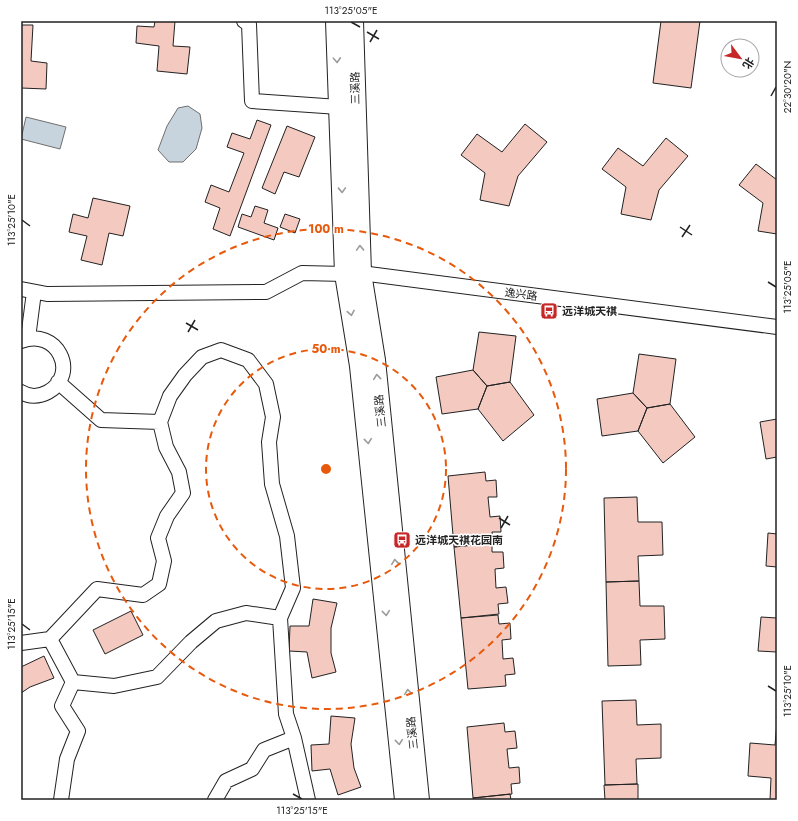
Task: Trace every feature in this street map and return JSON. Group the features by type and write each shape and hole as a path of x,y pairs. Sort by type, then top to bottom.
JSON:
{"main road":[{"path":"336,21 347,109"},
{"name":"三溪路","path":"353,21 347,109 353,274 360,366 405,800"},
{"name":"三溪路","path":"353,274 375,360 419,800"}],"street":[{"path":"244,21 248,24 252,101 347,109"},
{"name":"逸兴路","path":"28,290 47,294 266,292 302,273 353,274 777,327"},
{"path":"21,392 34,396 52,390 62,374 63,364 55,347 47,341 38,338 25,340 28,290"},
{"path":"21,643 50,639 97,589 143,594 159,584 164,561 158,538 167,516 183,493 178,472 166,447 160,422 170,396 185,375 202,356 221,350 248,360 266,384 273,417 269,442 272,484 287,536 293,588 280,618 286,714 294,738 308,800"},
{"path":"58,382 101,420 160,422"},
{"path":"73,682 114,686 156,677 191,642 216,621 246,613 280,618"},
{"path":"50,639 73,682"},
{"path":"61,800 67,759 78,730 62,706 73,682"},
{"path":"215,800 226,782 252,769 264,750 294,738"}],"shaded area":[{"path":"188,106 200,114 202,128 196,149 183,162 169,162 158,150 167,126 178,108"},
{"path":"26,117 66,127 60,149 21,139"}],"building":[{"path":"155,21 175,21 173,46 190,47 187,74 157,71 159,46 136,43 137,26 154,27"},
{"path":"661,21 700,21 691,88 653,83"},
{"path":"21,25 33,25 31,61 47,63 46,89 21,88"},
{"path":"257,120 271,125 230,236 213,229 220,208 205,202 211,185 229,192 244,153 227,147 232,133 250,139"},
{"path":"525,124 547,142 518,176 509,206 480,200 485,173 461,155 477,134 502,152"},
{"path":"287,126 315,137 299,177 284,172 275,194 262,188"},
{"path":"666,138 688,156 659,190 651,220 621,214 626,187 602,169 618,148 643,166"},
{"path":"756,164 777,180 777,234 758,231 763,203 739,185"},
{"path":"93,198 130,206 123,236 109,233 102,265 81,260 87,236 69,232 73,214 88,218"},
{"path":"255,206 268,210 264,223 278,228 274,240 238,227 242,214 251,217"},
{"path":"285,214 300,219 295,233 280,227"},
{"path":"479,332 516,336 510,382 487,386 473,370"},
{"path":"639,354 676,359 670,404 647,408 633,393"},
{"path":"473,370 487,386 478,409 442,414 436,377"},
{"path":"510,382 534,415 503,441 478,409 487,386"},
{"path":"633,393 647,408 638,431 602,436 597,399"},
{"path":"670,404 695,437 663,463 638,431 647,408"},
{"path":"777,419 777,457 766,459 760,422"},
{"path":"485,472 486,481 496,480 497,497 488,497 490,517 500,516 501,532 492,532 493,543 454,547 448,476"},
{"path":"637,497 638,522 662,522 663,555 638,556 639,581 606,582 604,498"},
{"path":"768,533 777,534 777,567 766,566"},
{"path":"492,543 492,552 503,552 504,568 495,569 496,588 506,587 508,603 498,604 499,614 461,618 454,547"},
{"path":"639,581 640,606 664,606 665,639 640,640 641,665 608,666 606,582"},
{"path":"313,599 337,603 331,628 331,653 336,672 312,678 307,652 289,651 290,626 309,626"},
{"path":"131,611 143,635 105,654 93,630"},
{"path":"498,615 499,624 510,623 511,639 502,640 503,659 513,658 515,674 505,675 506,686 468,689 461,618"},
{"path":"761,617 777,618 777,652 758,651"},
{"path":"44,656 54,678 30,687 21,693 21,667"},
{"path":"636,700 637,725 661,724 661,758 636,759 637,784 605,785 602,701"},
{"path":"331,716 355,718 351,744 354,768 361,787 338,795 330,769 312,771 311,745 329,744"},
{"path":"777,722 777,800 770,800 771,778 748,776 750,743 775,745"},
{"path":"504,723 505,732 515,731 517,748 507,749 509,768 519,767 520,783 511,784 512,794 473,798 467,727"},
{"path":"638,784 638,800 605,800 604,785"},
{"path":"510,794 511,800 474,800 473,798"}],"place":[{"name":"远洋城天祺","path":"549,311"},
{"name":"远洋城天祺花园南","path":"402,540"}]}
